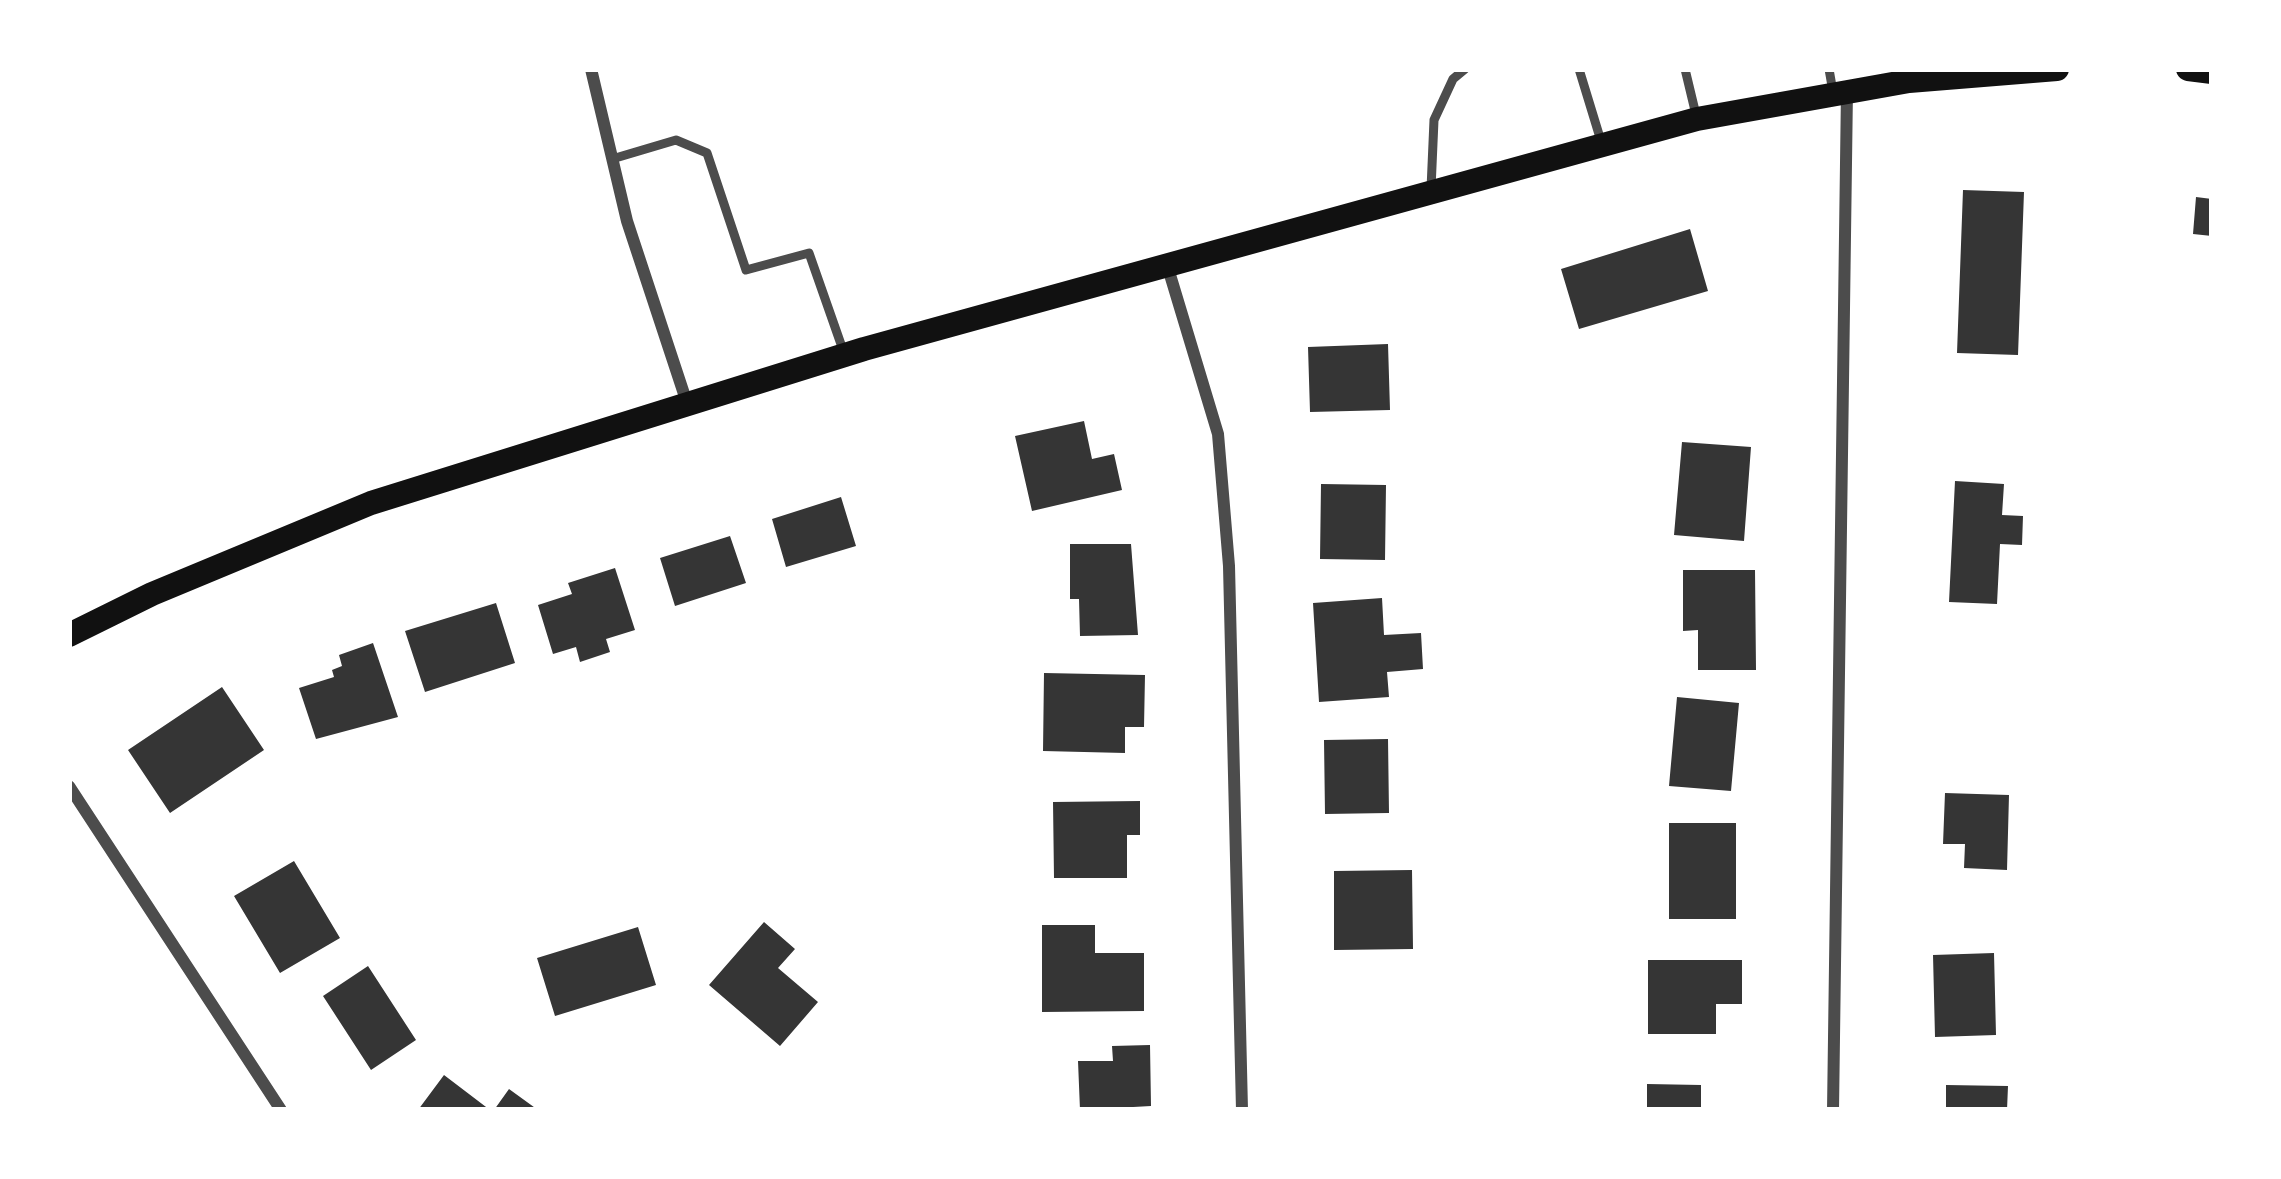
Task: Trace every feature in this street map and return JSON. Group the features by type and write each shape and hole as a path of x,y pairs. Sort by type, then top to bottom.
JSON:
{"main road":[{"path":"69,635 152,594 371,503 844,355 1168,268 1431,189 1836,83 2057,69"},
{"path":"2188,69 2212,72"}],"street":[{"path":"591,69 627,221 687,403"},
{"path":"1833,1110 1836,83"},
{"path":"1168,268 1218,434 1229,566 1242,1110"},
{"path":"69,786 281,1110"}],"lane":[{"path":"1431,189 1434,120 1453,79 1465,69"},
{"path":"1579,69 1602,146"},
{"path":"1685,69 1697,118"},
{"path":"612,159 676,140 707,153 746,270 809,253 844,355"}],"building":[{"path":"1963,190 2024,192 2018,355 1957,353"},
{"path":"2196,197 2212,199 2212,236 2193,234"},
{"path":"1690,229 1708,291 1579,329 1561,269"},
{"path":"1388,344 1390,410 1310,412 1308,347"},
{"path":"1084,421 1092,459 1114,454 1122,490 1032,511 1015,436"},
{"path":"1682,442 1751,447 1744,541 1674,535"},
{"path":"1955,481 2004,484 2002,515 2023,516 2022,545 2000,544 1997,604 1949,602"},
{"path":"1321,484 1386,485 1385,560 1320,559"},
{"path":"841,497 856,546 786,567 772,519"},
{"path":"730,536 746,583 675,606 660,558"},
{"path":"1070,544 1131,544 1138,635 1080,636 1079,599 1070,599"},
{"path":"615,568 635,630 606,639 610,652 580,662 576,647 553,654 538,605 572,594 568,583"},
{"path":"1683,570 1755,570 1756,670 1698,670 1698,630 1683,631"},
{"path":"1382,598 1384,635 1421,633 1423,669 1387,672 1389,697 1319,702 1313,603"},
{"path":"496,603 515,663 425,692 405,631"},
{"path":"373,643 398,717 316,739 299,688 334,677 332,670 342,666 339,655"},
{"path":"1044,673 1145,675 1144,727 1125,727 1125,753 1043,751"},
{"path":"222,687 264,750 170,813 128,750"},
{"path":"1677,697 1739,703 1731,791 1669,786"},
{"path":"1388,739 1389,813 1325,814 1324,740"},
{"path":"1945,793 2009,795 2007,870 1964,868 1965,844 1943,844"},
{"path":"1140,801 1140,835 1127,835 1127,878 1054,878 1053,802"},
{"path":"1669,823 1736,823 1736,919 1669,919"},
{"path":"294,861 340,938 280,973 234,896"},
{"path":"1412,870 1413,949 1334,950 1334,871"},
{"path":"764,922 795,949 778,968 818,1002 780,1046 709,985"},
{"path":"1042,925 1095,925 1095,953 1144,953 1144,1011 1042,1012"},
{"path":"638,927 656,985 555,1016 537,958"},
{"path":"1994,953 1996,1035 1935,1037 1933,955"},
{"path":"1648,960 1742,960 1742,1004 1716,1004 1716,1034 1648,1034"},
{"path":"368,966 416,1040 371,1070 323,996"},
{"path":"1150,1045 1151,1106 1080,1110 1078,1061 1113,1061 1112,1046"},
{"path":"444,1075 490,1110 418,1110"},
{"path":"1647,1084 1701,1085 1701,1110 1647,1110"},
{"path":"1946,1085 2008,1086 2007,1110 1946,1110"},
{"path":"509,1089 538,1110 494,1110"}]}
